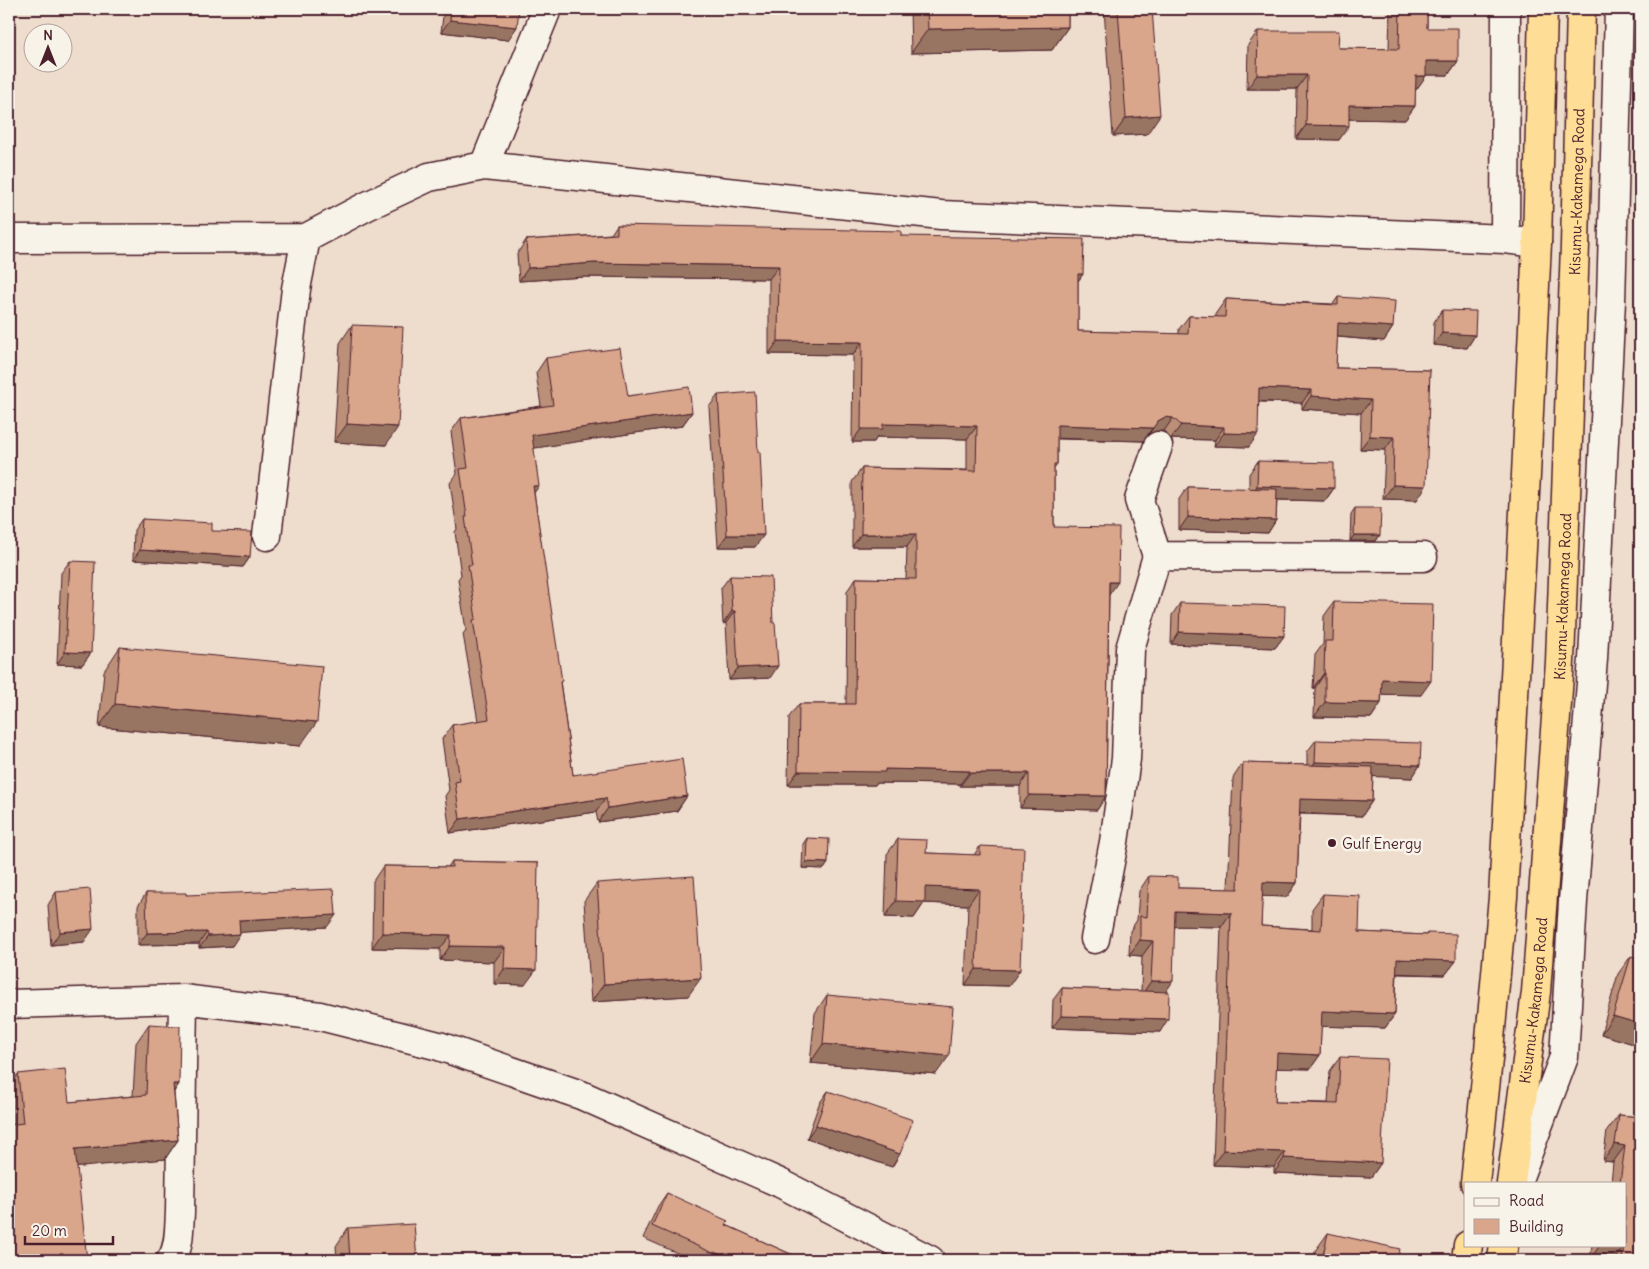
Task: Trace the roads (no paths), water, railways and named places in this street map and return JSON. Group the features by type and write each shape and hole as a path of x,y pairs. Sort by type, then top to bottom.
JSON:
{"highway":[{"path":"1475,1182 1503,897 1526,475 1536,243 1543,9"},
{"name":"Kisumu-Kakamega Road","path":"1511,1182 1536,992 1560,662 1575,245 1581,9"},
{"path":"1466,1260 1468,1246"},
{"path":"1502,1260 1504,1246"}],"street":[{"path":"484,166 547,9"},
{"path":"1504,239 1506,9"},
{"path":"1516,1182 1564,1057 1573,901 1593,659 1611,301 1618,9"},
{"path":"9,239 306,238 367,206 429,177 484,166 941,215 1504,239 1536,243"},
{"path":"267,536 296,289 306,238"},
{"path":"1095,939 1114,842 1126,758 1130,649 1157,556 1139,500 1158,446"},
{"path":"1157,556 1422,557"},
{"path":"171,1260 178,1240 180,1212 183,999"},
{"path":"9,1004 183,999 320,1016 439,1046 581,1095 780,1183 930,1260"}],"place":[{"name":"Gulf Energy","path":"1332,843"}]}
